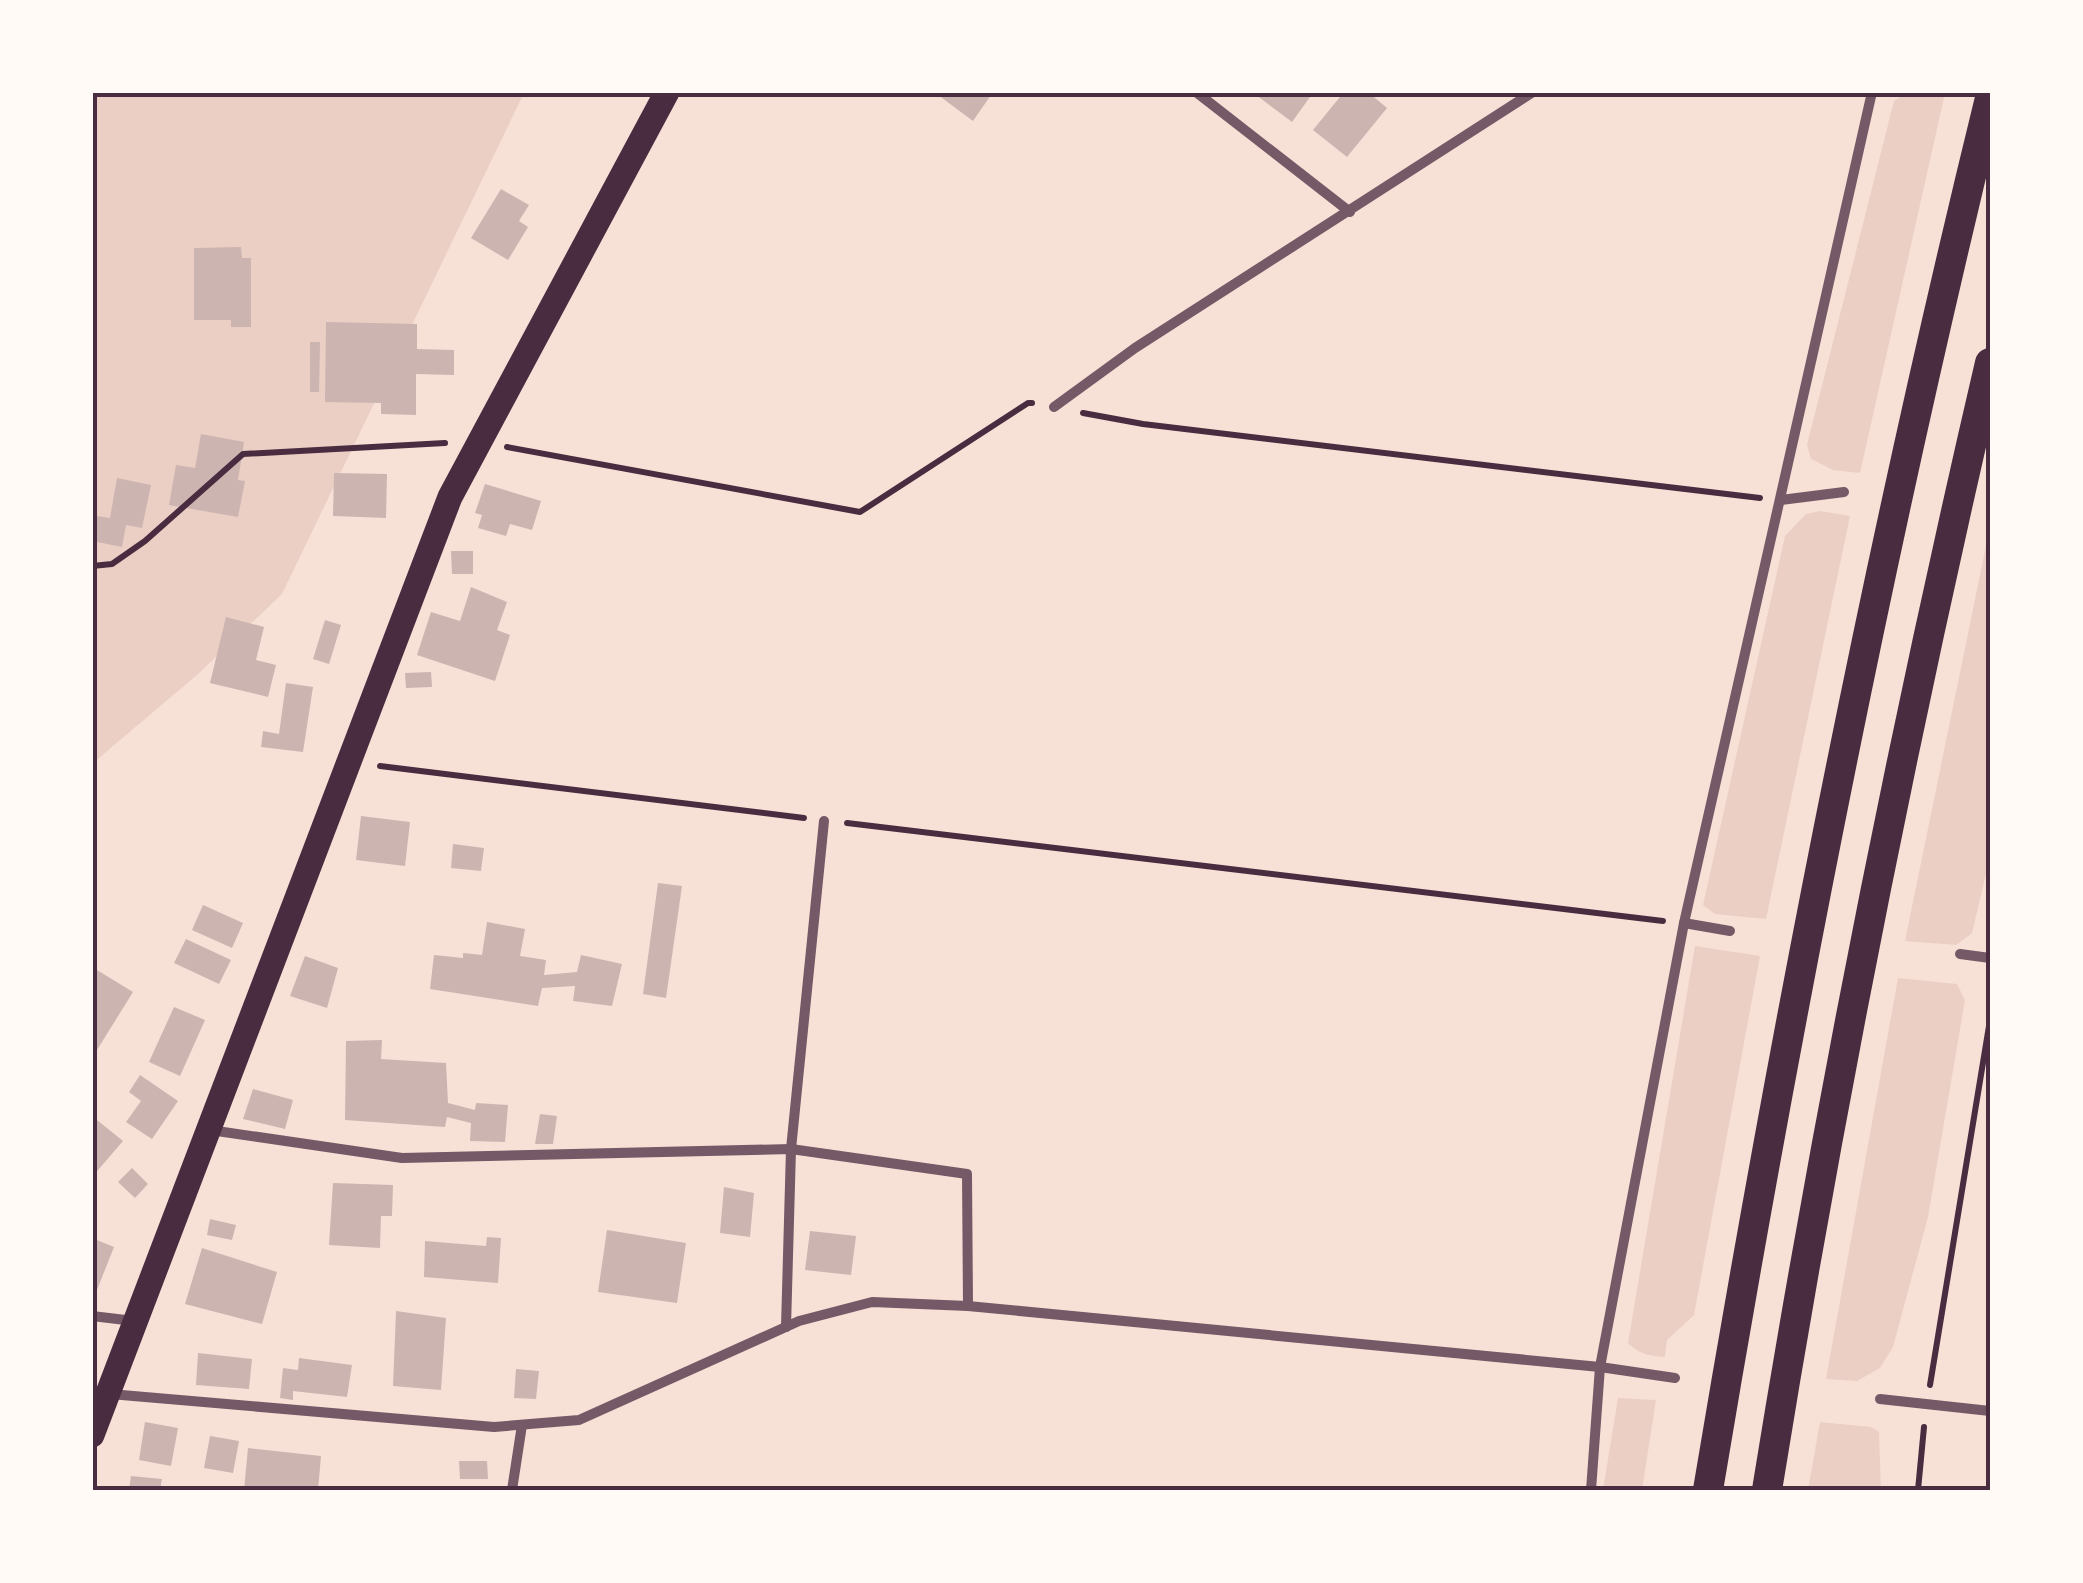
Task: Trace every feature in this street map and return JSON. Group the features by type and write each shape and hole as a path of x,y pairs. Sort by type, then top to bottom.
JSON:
{"highway":[{"path":"1708,1490 1790,1012 1850,715 1990,98"},
{"path":"1766,1490 1862,966 1990,364"}],"main road":[{"path":"92,1435 450,497 667,92"}],"street":[{"path":"1196,92 1350,212"},
{"path":"1054,408 1135,348 1533,92"},
{"path":"1591,1490 1600,1368 1684,923 1872,92"},
{"path":"1781,500 1844,492"},
{"path":"786,1327 791,1150 824,821"},
{"path":"1684,923 1730,931"},
{"path":"1960,954 1990,958"},
{"path":"210,1130 402,1158 791,1150 967,1174 968,1306"},
{"path":"106,1393 494,1427 579,1420 786,1327 872,1302 968,1306 1675,1378"},
{"path":"92,1316 134,1321"},
{"path":"1880,1399 1990,1410"},
{"path":"512,1490 522,1425"}],"path":[{"path":"92,566 112,564 145,540 242,454 479,442 860,512 1028,402 1143,424 1781,500"},
{"path":"350,763 1684,923"},
{"path":"1918,1490 1927,1402 1990,1020"}],"shaded area":[{"path":"93,93 524,93 282,594 197,675 93,763"},
{"path":"1907,93 1945,93 1860,473 1833,470 1811,459 1807,445 1894,101"},
{"path":"1820,511 1850,516 1766,919 1715,914 1703,905 1785,536 1806,514"},
{"path":"1989,531 1990,857 1972,933 1956,945 1905,941"},
{"path":"1695,946 1760,956 1694,1315 1667,1340 1665,1357 1659,1357 1640,1352 1628,1343"},
{"path":"1898,978 1957,984 1965,1000 1928,1217 1893,1347 1880,1368 1857,1381 1826,1379"},
{"path":"1618,1398 1656,1400 1642,1490 1603,1490"},
{"path":"1820,1422 1871,1427 1879,1432 1881,1490 1808,1490"}],"building":[{"path":"934,92 993,92 973,121"},
{"path":"1252,92 1304,92 1310,97 1292,122"},
{"path":"1344,92 1368,92 1387,108 1347,157 1313,130"},
{"path":"501,189 529,205 519,221 528,227 508,260 471,238"},
{"path":"241,247 242,258 251,258 251,327 231,327 231,320 194,320 194,248"},
{"path":"326,322 417,324 417,349 454,350 454,375 416,374 416,415 381,414 381,403 325,402"},
{"path":"310,342 320,342 319,392 310,392"},
{"path":"201,434 244,442 238,480 245,481 238,517 169,505 176,465 195,468"},
{"path":"334,473 387,474 386,518 333,516"},
{"path":"117,478 151,485 142,528 126,525 122,547 92,541 97,516 110,518"},
{"path":"485,484 541,501 532,530 510,524 506,536 478,528 482,515 475,513"},
{"path":"451,551 473,551 473,574 452,574"},
{"path":"471,587 507,602 497,630 510,635 495,681 417,655 431,612 460,621"},
{"path":"226,617 264,627 256,660 276,665 268,697 210,683"},
{"path":"325,620 341,625 329,664 313,659"},
{"path":"431,672 432,687 406,688 405,673"},
{"path":"286,683 313,687 303,752 261,747 263,731 279,734"},
{"path":"361,816 410,822 405,866 356,860"},
{"path":"453,844 484,848 481,871 451,868"},
{"path":"658,883 682,886 666,998 643,994"},
{"path":"203,905 243,923 232,948 192,930"},
{"path":"487,922 525,929 520,956 546,960 544,975 577,972 581,955 622,964 612,1006 573,1001 575,986 542,988 538,1006 430,989 434,955 482,955"},
{"path":"186,939 231,960 219,984 174,963"},
{"path":"305,956 338,968 327,1008 290,996"},
{"path":"92,967 133,992 92,1058"},
{"path":"174,1007 205,1020 180,1076 149,1062"},
{"path":"382,1040 381,1059 446,1063 448,1103 475,1110 476,1103 508,1105 505,1142 470,1141 471,1123 447,1117 445,1127 345,1120 346,1041"},
{"path":"140,1075 178,1101 152,1139 126,1122 141,1101 129,1092"},
{"path":"253,1089 293,1100 285,1129 243,1119"},
{"path":"540,1114 557,1116 553,1144 535,1144"},
{"path":"92,1116 123,1141 92,1177"},
{"path":"132,1168 148,1184 135,1198 118,1182"},
{"path":"333,1183 393,1185 392,1216 381,1216 380,1248 329,1245"},
{"path":"724,1187 754,1193 750,1237 720,1233"},
{"path":"210,1219 236,1225 232,1240 207,1235"},
{"path":"607,1230 686,1243 677,1303 598,1292"},
{"path":"810,1231 856,1236 851,1275 805,1270"},
{"path":"487,1237 501,1238 498,1283 424,1277 425,1241 486,1246"},
{"path":"92,1238 114,1247 93,1300 92,1300"},
{"path":"202,1248 277,1272 262,1324 185,1304"},
{"path":"396,1311 446,1318 441,1390 393,1386"},
{"path":"198,1353 252,1359 249,1389 196,1385"},
{"path":"299,1358 352,1365 347,1397 293,1391 293,1400 280,1398 283,1368 298,1370"},
{"path":"516,1369 539,1371 536,1399 514,1398"},
{"path":"145,1422 178,1428 171,1466 139,1460"},
{"path":"210,1436 239,1441 233,1473 204,1468"},
{"path":"248,1448 321,1456 318,1490 244,1490"},
{"path":"459,1461 487,1461 488,1479 460,1479"},
{"path":"131,1476 162,1479 160,1490 129,1490"}]}
